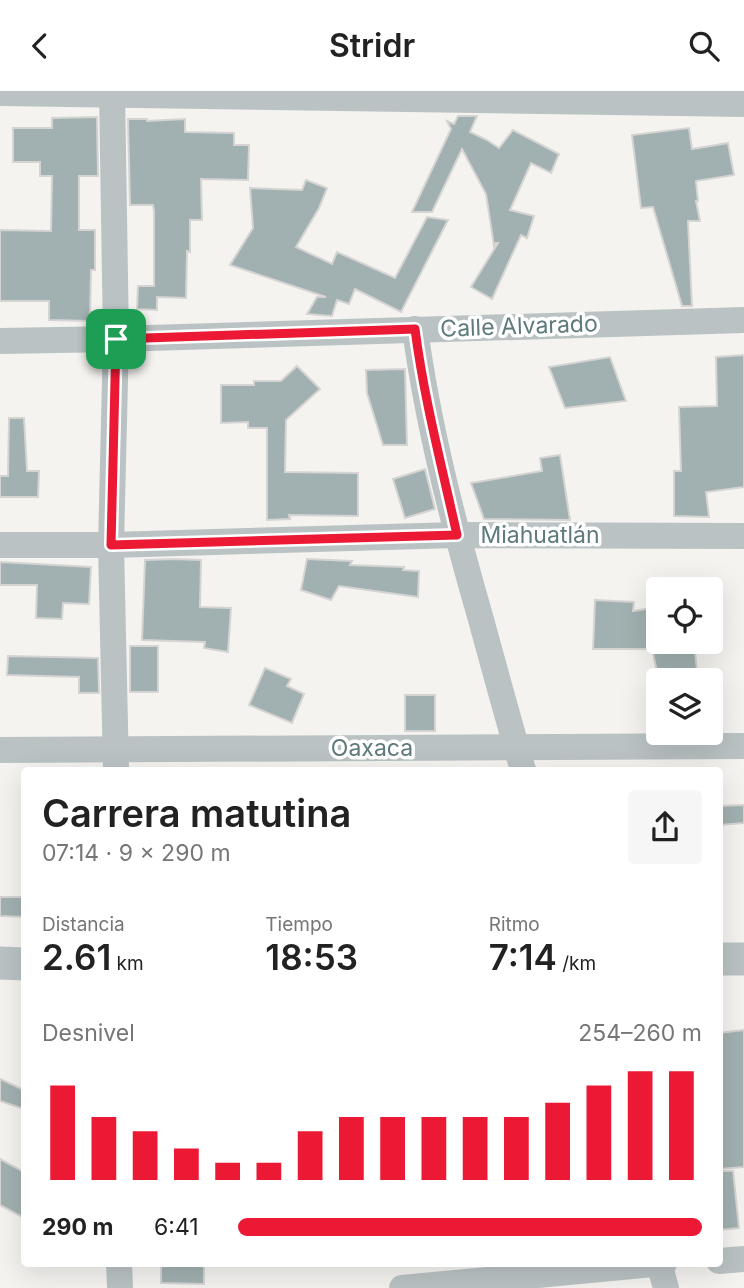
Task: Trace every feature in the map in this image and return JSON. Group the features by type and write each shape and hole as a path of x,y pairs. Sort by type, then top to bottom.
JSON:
{"street":[{"path":"0,93 744,104"},
{"path":"112,93 116,339 111,545 116,759"},
{"name":"Calle Alvarado","path":"0,341 744,320"},
{"path":"415,329 431,420 457,535 520,759"},
{"name":"Miahuatlán","path":"0,545 111,545 457,535 744,536"},
{"name":"Oaxaca","path":"0,750 116,759 520,759 744,745"},
{"path":"723,959 744,959"},
{"path":"0,963 21,964"},
{"path":"723,1261 744,1259"},
{"path":"119,1267 120,1288"},
{"path":"402,1288 629,1267"},
{"path":"662,1267 666,1288"}],"building":[{"path":"458,116 477,116 470,132 499,148 513,130 559,154 551,173 531,163 510,210 534,216 527,238 521,235 492,299 471,287 498,243 494,246 486,194 462,149 432,212 412,212 451,129 447,121 454,124"},
{"path":"97,117 98,176 79,176 79,230 95,230 95,270 91,270 90,321 49,320 49,301 0,301 0,230 51,231 52,176 40,176 40,162 13,162 13,128 52,128 52,118"},
{"path":"128,119 185,119 185,132 234,133 234,145 249,145 248,180 201,179 202,220 190,220 186,298 157,297 157,310 137,309 138,286 154,286 154,211 153,205 130,205"},
{"path":"689,128 692,149 728,143 734,175 696,181 700,221 688,221 692,306 682,306 653,207 641,208 632,135"},
{"path":"306,180 327,188 319,208 296,247 332,264 337,252 395,278 427,217 448,220 401,312 355,289 349,304 337,300 332,316 307,314 317,297 326,297 230,265 253,228 250,188 302,190"},
{"path":"744,355 744,487 706,492 709,517 674,516 674,471 681,471 679,407 717,406 716,357"},
{"path":"610,357 626,401 565,408 549,367"},
{"path":"297,366 320,389 286,420 285,472 358,473 358,516 289,515 290,519 267,520 267,428 248,428 248,422 221,423 221,385 254,385 254,381 281,381"},
{"path":"405,369 407,445 383,445 367,393 366,370"},
{"path":"9,418 24,418 27,471 39,471 38,497 0,497 0,476 8,476"},
{"path":"560,455 570,520 484,519 471,483 542,471 540,458"},
{"path":"425,469 435,509 405,518 393,479"},
{"path":"307,559 352,561 350,565 404,567 403,570 419,571 418,597 339,586 331,600 301,590"},
{"path":"145,560 201,560 200,607 231,608 228,652 204,648 205,642 142,640"},
{"path":"0,562 91,567 89,604 63,603 62,619 36,618 37,585 0,585"},
{"path":"595,600 634,602 633,611 646,609 646,649 593,649"},
{"path":"130,646 158,646 158,692 130,692"},
{"path":"653,654 695,654 697,668 656,668"},
{"path":"8,656 98,658 99,693 79,693 79,677 7,675"},
{"path":"265,668 291,679 287,686 304,694 292,723 249,705"},
{"path":"405,695 435,695 435,731 405,731"},
{"path":"744,805 744,823 723,825 723,806"},
{"path":"0,897 21,897 21,917 0,916"},
{"path":"744,1030 744,1167 723,1169 723,1033"},
{"path":"0,1079 21,1089 21,1108 0,1101"},
{"path":"0,1159 21,1170 21,1216 0,1205"},
{"path":"723,1171 733,1171 739,1228 723,1230"},
{"path":"161,1267 204,1267 204,1284 161,1283"}],"route":[{"path":"415,329 431,420 457,535 111,545 116,339 415,329"}]}
